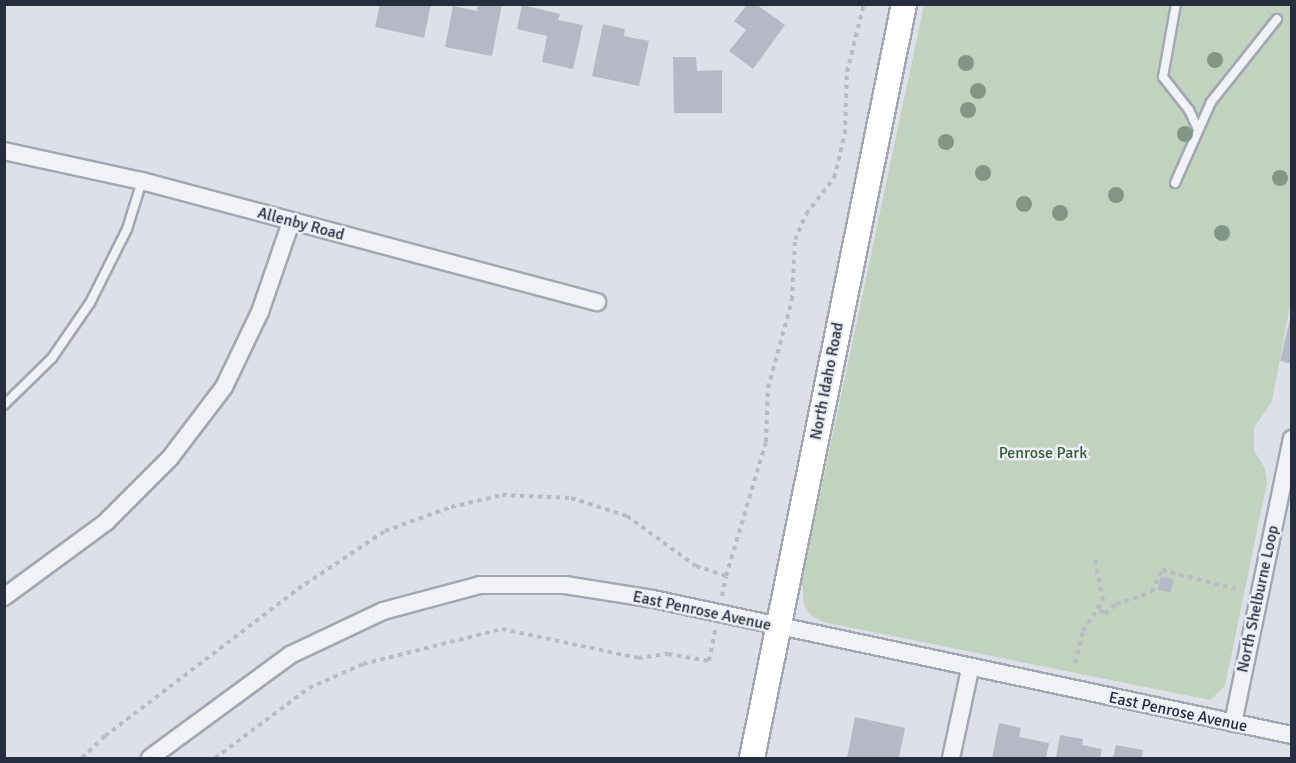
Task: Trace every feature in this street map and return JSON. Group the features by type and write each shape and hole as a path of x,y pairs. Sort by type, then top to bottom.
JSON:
{"main road":[{"name":"North Idaho Road","path":"752,759 904,4"}],"street":[{"name":"Allenby Road","path":"4,151 142,181 597,302"},
{"path":"4,597 106,522 170,458 224,387 260,312 291,222"},
{"name":"North Shelburne Loop","path":"1233,723 1292,439"},
{"name":"East Penrose Avenue","path":"150,759 290,655 383,611 480,585 565,585 653,599 970,669 1292,735"},
{"path":"951,759 970,669"}],"lane":[{"path":"1176,4 1163,77 1189,110 1197,127"},
{"path":"1175,183 1197,127 1232,72 1277,19"},
{"path":"4,405 52,358 90,303 127,229 142,181"}],"path":[{"path":"82,759 105,736 298,589 385,531 451,507 502,495 571,498 627,516 696,567 726,576 766,442 768,388 792,300 795,240 806,214 834,178 845,134 847,72 864,4"},
{"path":"1075,663 1083,631 1100,610 1103,585 1095,560"},
{"path":"1100,610 1105,614 1116,604 1152,592 1162,570 1236,589"},
{"path":"215,759 309,688 363,664 502,629 638,658 668,654 709,661"}],"green space":[{"name":"Penrose Park","path":"924,5 1291,5 1291,301 1272,401 1254,428 1254,451 1265,468 1267,482 1225,686 1210,700 823,622 811,615 804,605 802,580"}],"building":[{"path":"380,4 431,4 424,38 375,27"},
{"path":"478,4 502,4 492,56 445,47 453,6 477,11"},
{"path":"522,5 560,14 558,20 583,25 573,69 542,62 547,36 517,29"},
{"path":"747,5 757,5 785,25 753,69 729,51 746,30 734,21"},
{"path":"603,24 625,29 624,36 649,41 639,86 592,76"},
{"path":"673,57 696,57 697,71 722,70 722,113 674,113"},
{"path":"1292,315 1292,364 1280,361"},
{"path":"1161,576 1174,579 1171,593 1158,590"},
{"path":"855,717 905,728 899,758 847,758"},
{"path":"999,723 1021,728 1019,737 1049,743 1046,758 992,758"},
{"path":"1060,735 1083,739 1082,745 1102,749 1100,758 1056,758"},
{"path":"1116,745 1143,750 1142,758 1113,758"}]}
